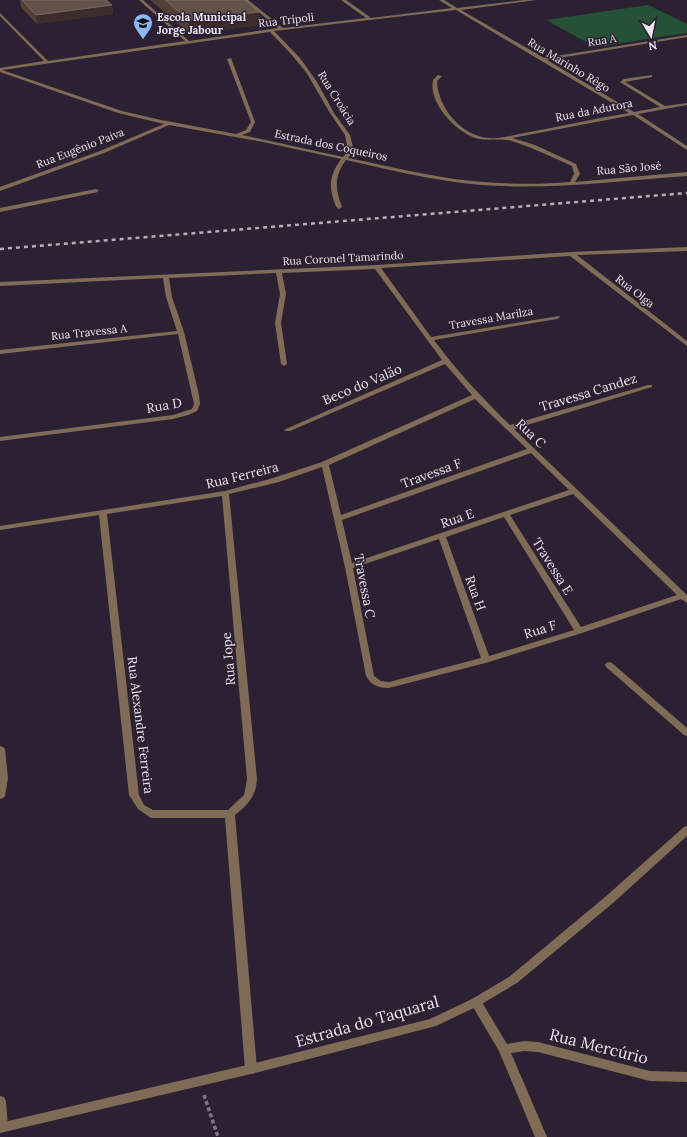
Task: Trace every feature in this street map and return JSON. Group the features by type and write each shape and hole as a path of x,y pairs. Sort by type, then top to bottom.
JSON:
{"street":[{"path":"141,0 188,42"},
{"path":"246,0 282,29"},
{"path":"343,0 370,19"},
{"name":"Rua Marinho Rêgo","path":"441,0 633,113 687,148"},
{"name":"Rua Trípoli","path":"0,70 282,29 534,0"},
{"path":"0,14 47,62"},
{"name":"Rua Croácia","path":"271,31 303,65 350,140 351,151 337,168 333,180 333,188 339,207"},
{"name":"Rua A","path":"543,59 687,36"},
{"path":"229,59 253,122 253,125 248,130 238,135"},
{"name":"Estrada dos Coqueiros","path":"0,70 120,112 167,124 238,135 344,159 466,182 519,185 572,183"},
{"name":"Rua da Adutora","path":"440,76 435,81 435,91 440,105 462,129 486,140 687,104"},
{"path":"650,76 624,80 622,82 665,108"},
{"name":"Rua Eugênio Paiva","path":"0,189 102,152 167,124"},
{"path":"506,137 533,146 570,163 577,170 577,174 572,183"},
{"name":"Rua São José","path":"572,183 687,174"},
{"path":"0,210 96,191"},
{"name":"Rua Coronel Tamarindo","path":"0,284 377,266 571,254 687,250"},
{"name":"Rua Olga","path":"571,254 687,344"},
{"name":"Rua C","path":"377,266 446,361 476,396 685,598"},
{"path":"279,271 283,294 278,323 284,364"},
{"name":"Rua D","path":"0,439 173,417 195,410 197,404 196,395 166,277"},
{"name":"Travessa Marilza","path":"429,338 557,317"},
{"name":"Rua Travessa A","path":"0,352 180,332"},
{"name":"Beco do Valão","path":"288,430 446,361"},
{"name":"Travessa Candez","path":"509,428 650,386"},
{"name":"Rua Ferreira","path":"0,528 225,493 276,480 325,464 476,396"},
{"name":"Travessa F","path":"338,519 532,450"},
{"name":"Travessa C","path":"325,464 349,567 370,676 375,683 382,685 404,681"},
{"name":"Rua E","path":"349,567 574,491"},
{"name":"Rua Jope","path":"225,493 252,779 252,792 245,802 230,814"},
{"name":"Rua Alexandre Ferreira","path":"103,513 134,795 141,807 151,814 230,814"},
{"name":"Travessa E","path":"506,514 579,631"},
{"name":"Rua H","path":"442,536 486,660"},
{"name":"Rua F","path":"404,681 486,660 685,598"},
{"path":"609,665 687,733"},
{"path":"0,749 3,778 0,796"},
{"path":"230,814 251,1069"},
{"name":"Estrada do Taquaral","path":"1,1128 251,1069 432,1023 476,1002 513,980 609,900 687,830"},
{"path":"476,1002 504,1049 541,1137"},
{"name":"Rua Mercúrio","path":"504,1049 524,1046 538,1047 650,1076 687,1077"},
{"path":"0,1102 1,1128"}],"path":[{"path":"200,1081 218,1137"}],"green space":[{"path":"648,5 687,24 687,33 595,47 546,20"}],"building":[{"path":"22,0 106,0 112,5 36,15"},
{"path":"165,0 244,0 259,12 189,20"}],"railway":[{"path":"0,249 687,193"}],"place":[{"name":"Escola Municipal Jorge Jabour","path":"143,40"}]}
